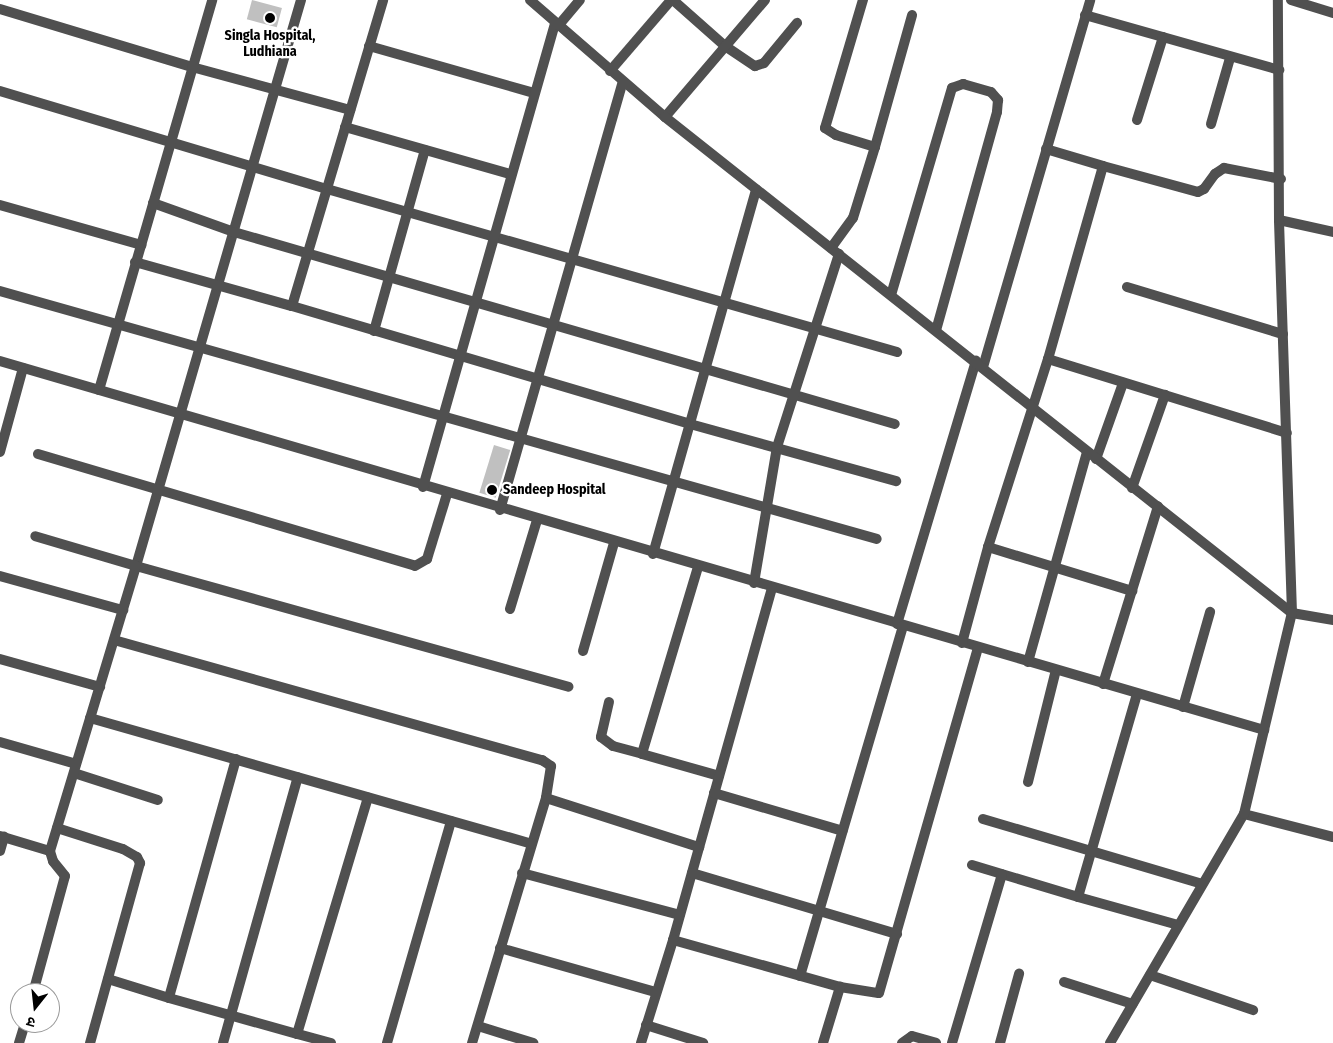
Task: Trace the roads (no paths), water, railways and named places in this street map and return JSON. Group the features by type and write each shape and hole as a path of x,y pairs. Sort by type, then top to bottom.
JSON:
{"street":[{"path":"98,390 212,0"},
{"path":"36,983 65,876 53,861 50,850 158,492 301,0"},
{"path":"292,306 383,0"},
{"path":"530,0 556,25 665,117 979,364 1132,488 1158,506 1292,612 1333,620"},
{"path":"422,486 460,357 510,174 556,25 580,0"},
{"path":"610,71 672,0 750,65 760,66 797,23"},
{"path":"665,117 765,0"},
{"path":"863,0 825,128 836,135 875,147"},
{"path":"800,976 900,625 1046,150 1090,0"},
{"path":"1110,1043 1244,814 1292,612 1279,220 1281,179 1278,0"},
{"path":"1291,0 1333,13"},
{"path":"0,9 192,67 350,110"},
{"path":"754,583 777,447 835,251 853,218 912,15"},
{"path":"1086,15 1230,58 1279,70"},
{"path":"1137,120 1163,37"},
{"path":"369,46 534,93"},
{"path":"1211,124 1230,58"},
{"path":"500,510 624,82"},
{"path":"891,295 952,88 957,84 963,84 991,92 998,100 997,112 936,330"},
{"path":"0,91 171,141 252,167 494,236 572,261 897,352"},
{"path":"345,127 510,174"},
{"path":"374,331 425,150"},
{"path":"1046,150 1198,192 1204,189 1215,174 1224,168 1281,179"},
{"path":"962,643 988,547 1048,359 1103,166"},
{"path":"653,554 756,189"},
{"path":"153,203 234,232 895,424"},
{"path":"0,204 140,245"},
{"path":"1279,220 1333,232"},
{"path":"136,262 218,284 460,357 538,377 690,424 896,481"},
{"path":"1127,287 1283,334"},
{"path":"0,291 117,327 521,437 673,483 877,539"},
{"path":"1048,359 1287,433"},
{"path":"0,361 500,510 1264,730"},
{"path":"0,452 23,368"},
{"path":"1096,459 1123,382"},
{"path":"1132,488 1165,395"},
{"path":"1028,662 1053,567 1087,452"},
{"path":"38,454 158,492 415,566 427,559 447,494"},
{"path":"1103,684 1158,506"},
{"path":"510,609 537,520"},
{"path":"35,536 568,687"},
{"path":"583,651 614,542"},
{"path":"988,547 1132,591"},
{"path":"642,754 698,567"},
{"path":"0,576 123,610"},
{"path":"641,1043 655,992 673,940 772,588"},
{"path":"1184,707 1210,612"},
{"path":"114,640 542,760 551,766 552,772 546,798 472,1043"},
{"path":"673,940 840,987 879,993 978,648"},
{"path":"0,659 100,687"},
{"path":"1028,782 1056,670"},
{"path":"1078,897 1137,694"},
{"path":"609,702 602,738 613,746 719,776"},
{"path":"90,718 531,844"},
{"path":"0,742 158,800"},
{"path":"169,998 236,760"},
{"path":"223,1043 298,777"},
{"path":"714,793 843,830"},
{"path":"298,1034 368,797"},
{"path":"546,798 699,847"},
{"path":"1244,814 1333,838"},
{"path":"983,819 1202,884"},
{"path":"388,1043 451,821"},
{"path":"57,828 123,849 137,857 140,863 90,1043"},
{"path":"0,851 2,837 50,850"},
{"path":"972,865 1178,926"},
{"path":"692,872 897,934"},
{"path":"522,873 680,915"},
{"path":"952,1043 1002,874"},
{"path":"500,948 655,992"},
{"path":"1000,1043 1019,974"},
{"path":"1150,974 1190,991 1253,1010"},
{"path":"108,979 331,1043"},
{"path":"1064,982 1133,1004"},
{"path":"823,1043 840,987"},
{"path":"646,1025 703,1043"},
{"path":"478,1026 533,1043"},
{"path":"902,1043 912,1036 936,1043"}],"place":[{"name":"Singla Hospital, Ludhiana","path":"270,18"},
{"name":"Sandeep Hospital","path":"492,490"}]}
